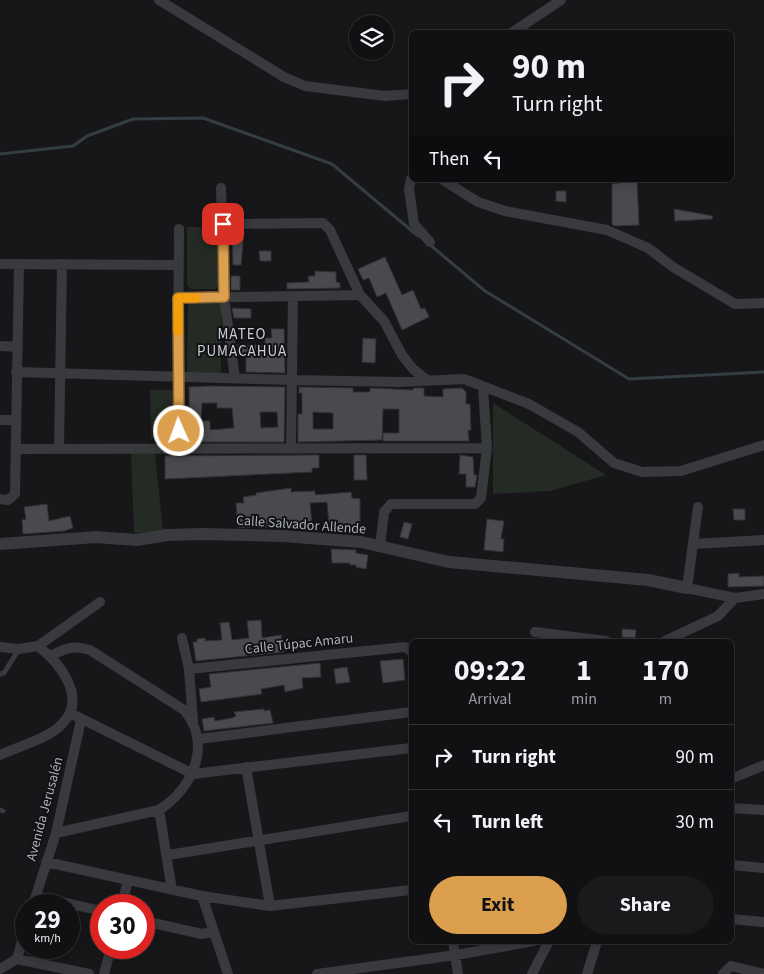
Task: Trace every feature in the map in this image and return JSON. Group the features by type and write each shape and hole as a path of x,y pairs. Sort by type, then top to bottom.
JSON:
{"street":[{"path":"159,0 218,34 284,77 306,86 386,96 409,94"},
{"path":"516,30 561,0"},
{"path":"410,182 409,188 414,224 430,242"},
{"path":"446,182 478,202 505,211 607,230 648,248 673,267 735,304 764,303"},
{"path":"221,188 224,297 235,379"},
{"path":"223,224 323,223 330,230 360,296 384,321 402,355 413,369 428,381"},
{"path":"179,229 178,378 180,448"},
{"path":"0,264 178,265"},
{"path":"0,499 8,500 15,494 19,264"},
{"path":"59,449 62,264"},
{"path":"291,447 293,296"},
{"path":"178,298 360,296"},
{"path":"0,346 18,347"},
{"path":"16,372 291,380 428,381 464,379 482,388 529,404 578,432 614,463 632,470 681,472 764,445"},
{"path":"380,547 384,512 392,504 475,504 481,498 484,490 487,448 482,388"},
{"path":"0,420 16,420"},
{"path":"16,449 487,448"},
{"path":"698,507 687,588 735,598 764,594"},
{"name":"Calle Salvador Allende","path":"0,544 96,537 136,540 167,535 202,534 282,536 361,542 449,562 648,580 687,588"},
{"path":"693,544 764,540"},
{"path":"669,639 718,616 735,598"},
{"path":"0,647 19,649 38,646 100,602"},
{"path":"535,632 590,639"},
{"path":"56,833 159,810 169,803 193,774 199,739 193,721 189,669 182,638"},
{"path":"0,755 49,733 62,725 70,713 72,702 71,689 50,656 38,646"},
{"path":"50,656 66,647 75,646 90,650 184,710 193,721"},
{"name":"Calle Túpac Amaru","path":"189,669 405,647 409,650"},
{"path":"199,739 409,712"},
{"path":"70,713 193,774 409,748"},
{"name":"Avenida Jerusalén","path":"36,894 56,833 81,720"},
{"path":"734,778 764,765"},
{"path":"246,767 270,906"},
{"path":"734,808 764,810"},
{"path":"159,810 168,855 172,890"},
{"path":"168,855 409,816"},
{"path":"46,862 202,896 270,906 409,890"},
{"path":"734,865 764,868"},
{"path":"125,894 128,880"},
{"path":"202,896 228,974"},
{"path":"734,919 764,922"},
{"path":"155,923 202,934 214,932"},
{"path":"454,944 458,974"},
{"path":"317,974 456,955 517,944"},
{"path":"532,974 547,944"},
{"path":"587,974 596,945"},
{"path":"0,969 17,959 90,974"},
{"path":"104,974 108,959"},
{"path":"723,974 731,966 764,974"}],"lane":[{"path":"0,674 4,673 19,649"}],"shaded area":[{"path":"187,227 219,227 219,285 216,289 191,289 187,286"},
{"path":"188,303 221,303 221,373 187,373"},
{"path":"150,390 179,390 180,437 151,438"},
{"path":"493,403 606,475 550,491 493,494"},
{"path":"155,453 163,532 134,533 131,454"}],"building":[{"path":"637,182 639,225 614,226 612,224 612,184"},
{"path":"556,191 566,191 566,202 556,201"},
{"path":"674,209 713,216 712,219 675,221"},
{"path":"232,231 244,232 241,265 233,265"},
{"path":"259,251 271,251 271,261 260,261"},
{"path":"385,257 402,295 413,290 421,309 425,308 429,317 402,330 386,293 377,297 369,278 363,280 358,269"},
{"path":"315,271 336,272 336,282 340,283 340,288 287,289 287,283 309,282 308,276 315,276"},
{"path":"231,276 240,276 240,290 231,290"},
{"path":"232,308 251,309 251,318 234,318"},
{"path":"271,329 284,329 285,373 246,372 246,353 239,353 237,345 265,345 265,338 272,338"},
{"path":"363,338 376,339 375,363 362,362"},
{"path":"189,387 285,387 284,442 190,442","holes":["202,403 217,403 217,408 232,408 234,428 210,430 210,421 201,421","260,412 277,412 278,427 261,428"]},
{"path":"299,387 353,388 353,392 370,392 370,388 413,390 413,388 424,388 424,396 443,397 443,389 462,388 466,392 466,404 470,404 471,430 468,430 469,441 383,441 383,433 399,433 399,409 383,409 382,440 298,442 298,414 302,414 302,393 299,393","holes":["313,412 333,413 333,429 313,429"]},
{"path":"319,455 319,468 312,468 312,472 165,479 165,456"},
{"path":"354,455 366,455 367,480 354,480"},
{"path":"460,455 473,457 474,475 477,475 475,487 466,487 466,474 459,474"},
{"path":"291,488 291,492 315,491 315,495 351,492 352,498 360,499 360,530 333,531 331,525 329,525 327,502 310,503 312,525 305,525 305,528 238,527 236,503 244,503 243,497 256,495 256,493"},
{"path":"47,504 49,521 70,516 73,528 64,531 23,534 22,520 26,519 24,507"},
{"path":"733,509 745,509 745,520 734,520"},
{"path":"487,519 504,521 501,539 504,539 503,552 484,550"},
{"path":"404,522 412,524 408,539 400,537"},
{"path":"331,549 356,550 356,553 368,555 366,569 350,565 350,563 332,563"},
{"path":"739,573 739,577 764,576 764,586 728,587 728,574"},
{"path":"261,620 262,638 281,635 284,652 196,661 193,642 197,642 197,639 205,638 205,641 222,640 220,623 229,622 232,640 249,638 247,621"},
{"path":"622,629 636,630 635,638 622,637"},
{"path":"403,659 405,680 383,683 380,661"},
{"path":"320,663 321,677 302,678 303,688 285,692 284,685 261,689 262,694 201,702 199,689 211,687 209,674"},
{"path":"347,667 350,682 336,684 334,669"},
{"path":"264,709 264,711 270,710 273,723 204,731 202,719 214,717 215,721 232,718 236,716 234,712"}],"waterway":[{"path":"0,154 73,146 87,136 133,119 203,118 332,164 418,236"},
{"path":"429,244 485,291 629,379 764,372"}],"slow traffic":[{"path":"178,331 178,298 196,298"}],"district":[{"name":"MATEO PUMACAHUA","path":"242,342"}],"route":[{"path":"179,431 178,298 224,297 223,224"}]}
